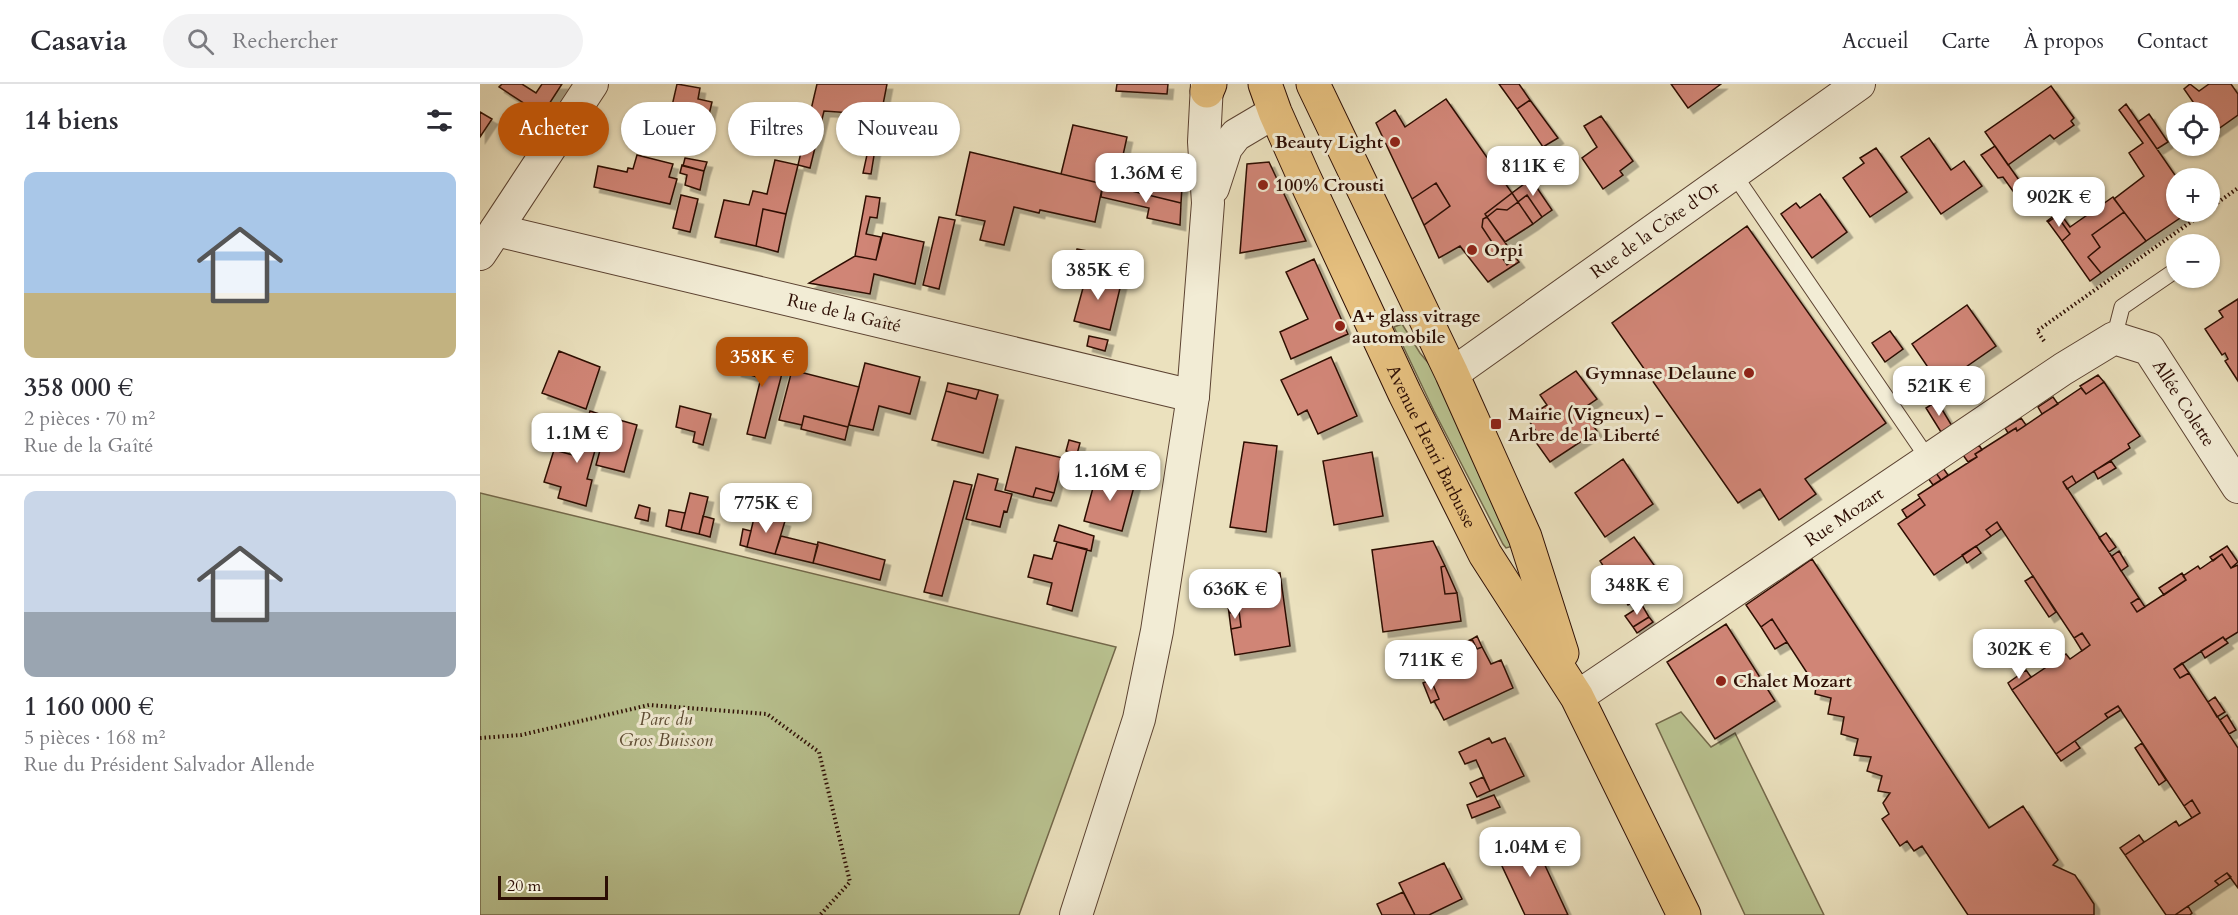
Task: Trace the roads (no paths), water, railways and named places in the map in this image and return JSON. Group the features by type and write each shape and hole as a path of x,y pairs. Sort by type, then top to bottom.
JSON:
{"main road":[{"path":"1295,84 1333,158 1405,315 1452,374"},
{"name":"Avenue Henri Barbusse","path":"1313,84 1452,374 1525,537 1577,697"},
{"name":"Avenue Henri Barbusse","path":"1275,93 1405,394 1485,554 1577,697 1684,915"}],"street":[{"path":"488,242 592,84"},
{"name":"Rue de la Côte d'Or","path":"1452,374 1859,84"},
{"path":"1076,915 1139,719 1157,631 1193,396 1208,203 1204,142 1208,86"},
{"path":"1208,203 1226,148 1275,93"},
{"name":"Rue de la Gaîté","path":"488,242 1193,396"},
{"name":"Rue Mozart","path":"1577,697 2063,369 2115,338"},
{"name":"Allée Colette","path":"2115,338 2149,349 2238,487"}],"lane":[{"path":"1734,174 1929,460"},
{"path":"2115,338 2122,307 2166,277"}],"place":[{"name":"Beauty Light","path":"1395,142"},
{"name":"100% Crousti","path":"1263,185"},
{"name":"Orpi","path":"1472,250"},
{"name":"A+ glass vitrage automobile","path":"1340,326"},
{"name":"Gymnase Delaune","path":"1749,373"},
{"name":"Mairie (Vigneux) - Arbre de la Liberté","path":"1496,424"},
{"name":"Chalet Mozart","path":"1721,681"}],"park label":[{"name":"Parc du Gros Buisson","path":"666,729"}]}
